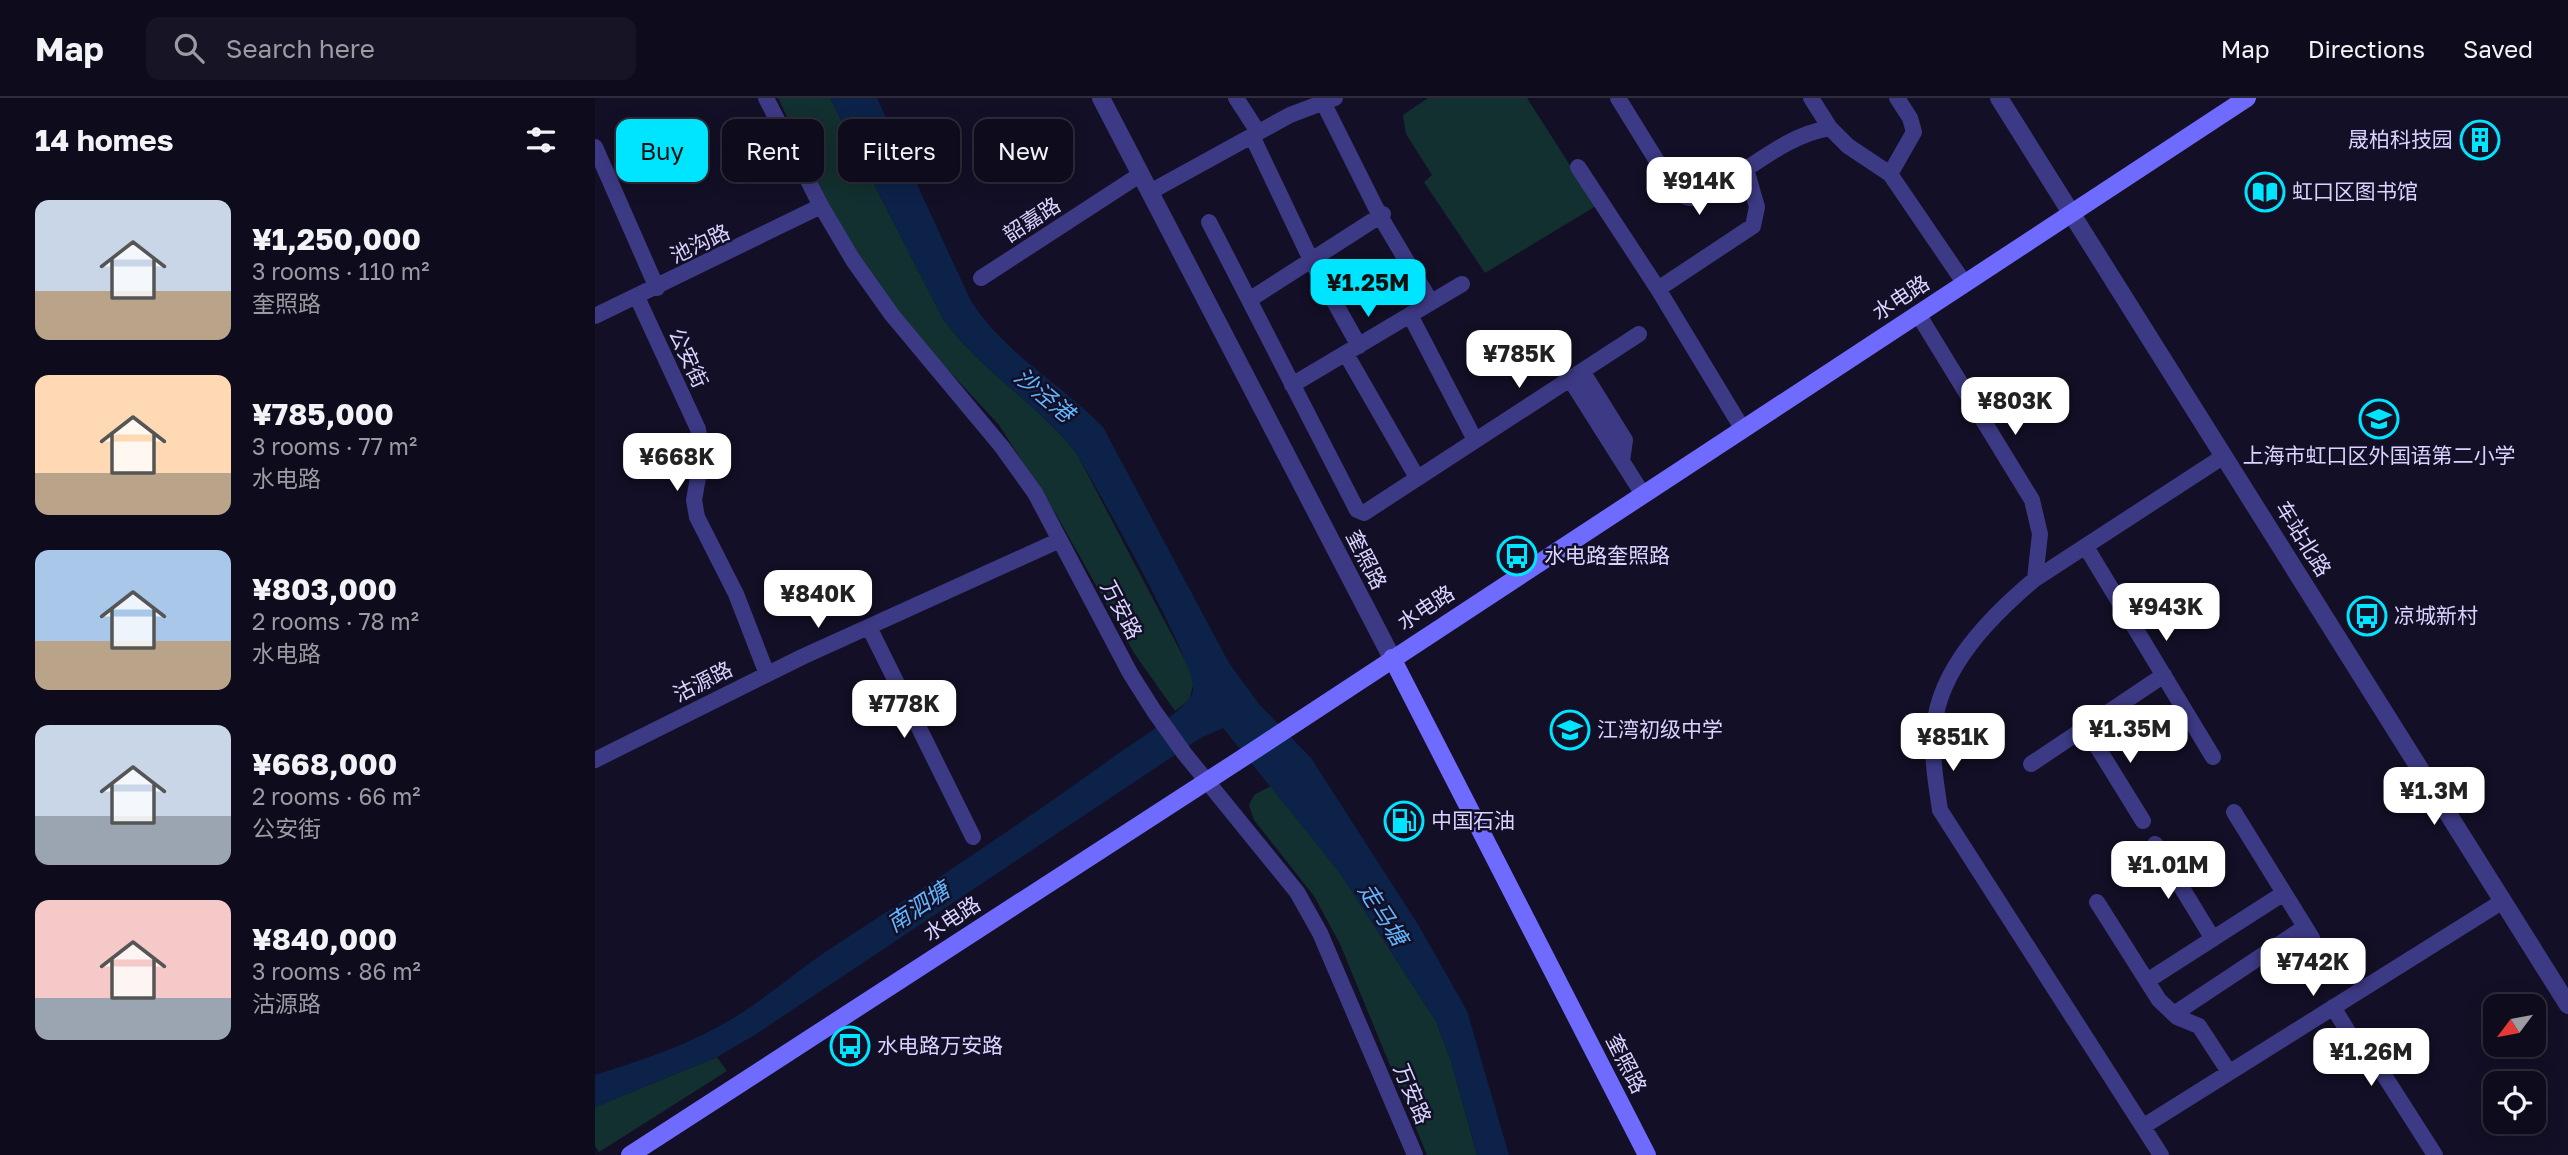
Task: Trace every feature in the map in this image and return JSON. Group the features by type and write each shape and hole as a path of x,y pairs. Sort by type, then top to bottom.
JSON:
{"main road":[{"name":"水电路","path":"630,1155 1238,761 1642,493 2247,98"},
{"name":"奎照路","path":"1392,658 1647,1155"}],"street":[{"name":"万安路","path":"765,98 821,206 879,297 1002,447 1035,493 1130,673 1154,711 1184,753 1297,892 1320,933 1415,1155"},
{"name":"奎照路","path":"1101,98 1392,658"},
{"path":"1237,98 1353,350 1415,474 1420,477"},
{"path":"1618,98 1681,196 1699,198 1800,136 1830,128"},
{"path":"1811,98 1830,128 1861,156 1890,174 1965,284"},
{"path":"1890,174 1914,132 1910,118 1897,98"},
{"name":"车站北路","path":"1999,98 2568,1005"},
{"path":"1150,192 1290,115 1330,101 1381,215 1431,302"},
{"path":"595,147 657,288"},
{"path":"1578,167 1658,289 1742,428"},
{"path":"1658,289 1753,226 1756,207 1746,169"},
{"name":"韶嘉路","path":"981,278 1141,174"},
{"name":"池沟路","path":"595,316 821,206"},
{"path":"1249,300 1381,215"},
{"path":"1209,222 1357,510 1364,513 1639,334"},
{"path":"1292,385 1462,284"},
{"name":"公安街","path":"637,297 698,429 702,455 694,499 697,517 736,594 767,674"},
{"path":"1918,314 2032,500 2040,534 2035,579"},
{"path":"1410,315 1475,440"},
{"path":"1576,375 1625,440 1622,461 1642,493"},
{"path":"2161,1155 1940,810 1933,766 1934,727 1944,690 1960,659 2008,601 2035,579 2224,456"},
{"name":"沽源路","path":"595,761 767,674 1061,540"},
{"path":"2086,547 2213,757"},
{"path":"869,627 973,837"},
{"path":"2031,764 2164,675"},
{"path":"2085,727 2143,821"},
{"path":"2174,1014 2309,932 2234,813"},
{"path":"2155,844 2213,939"},
{"path":"2147,981 2284,893"},
{"path":"2144,1126 2503,901"},
{"path":"2097,902 2159,1000 2174,1014 2199,1026 2229,1072"},
{"path":"2333,1007 2369,1066 2382,1072 2435,1155"}],"green space":[{"path":"778,98 830,98 841,119 838,119 838,182 873,182 943,319 974,355 1045,419 1077,454 1195,679 1189,700 1175,711 1134,653 1056,514 999,425 925,345 864,268 839,226 818,182 824,182 824,119 788,119"},
{"path":"1428,98 1527,98 1596,206 1485,273 1424,182 1432,175 1406,134 1403,115"},
{"path":"1271,786 1340,873 1436,1021 1451,1061 1477,1155 1427,1155 1340,944 1314,896 1254,820 1249,805 1254,795"},
{"path":"717,1057 727,1071 599,1152 595,1146 595,1107"}],"water":[{"path":"830,98 877,98 887,119 841,119"},
{"path":"873,182 916,182 971,301 985,320 1016,353 1103,427 1229,663 1259,704 1311,758 1419,926 1467,1011 1509,1155 1477,1155 1451,1061 1436,1021 1340,873 1223,728 1199,739 753,1036 717,1057 595,1107 595,1075 682,1044 745,1010 1157,727 1181,708 1193,691 1191,676 1164,614 1077,454 1045,419 974,355 943,319"}],"place":[{"name":"晟柏科技园","path":"2480,140"},
{"name":"虹口区图书馆","path":"2265,192"},
{"name":"上海市虹口区外国语第二小学","path":"2379,419"},
{"name":"水电路奎照路","path":"1517,556"},
{"name":"凉城新村","path":"2367,616"},
{"name":"江湾初级中学","path":"1570,730"},
{"name":"中国石油","path":"1404,821"},
{"name":"水电路万安路","path":"850,1046"}],"water label":[{"name":"沙泾港","path":"1044,395"},
{"name":"南泗塘","path":"918,907"},
{"name":"走马塘","path":"1383,914"}]}
